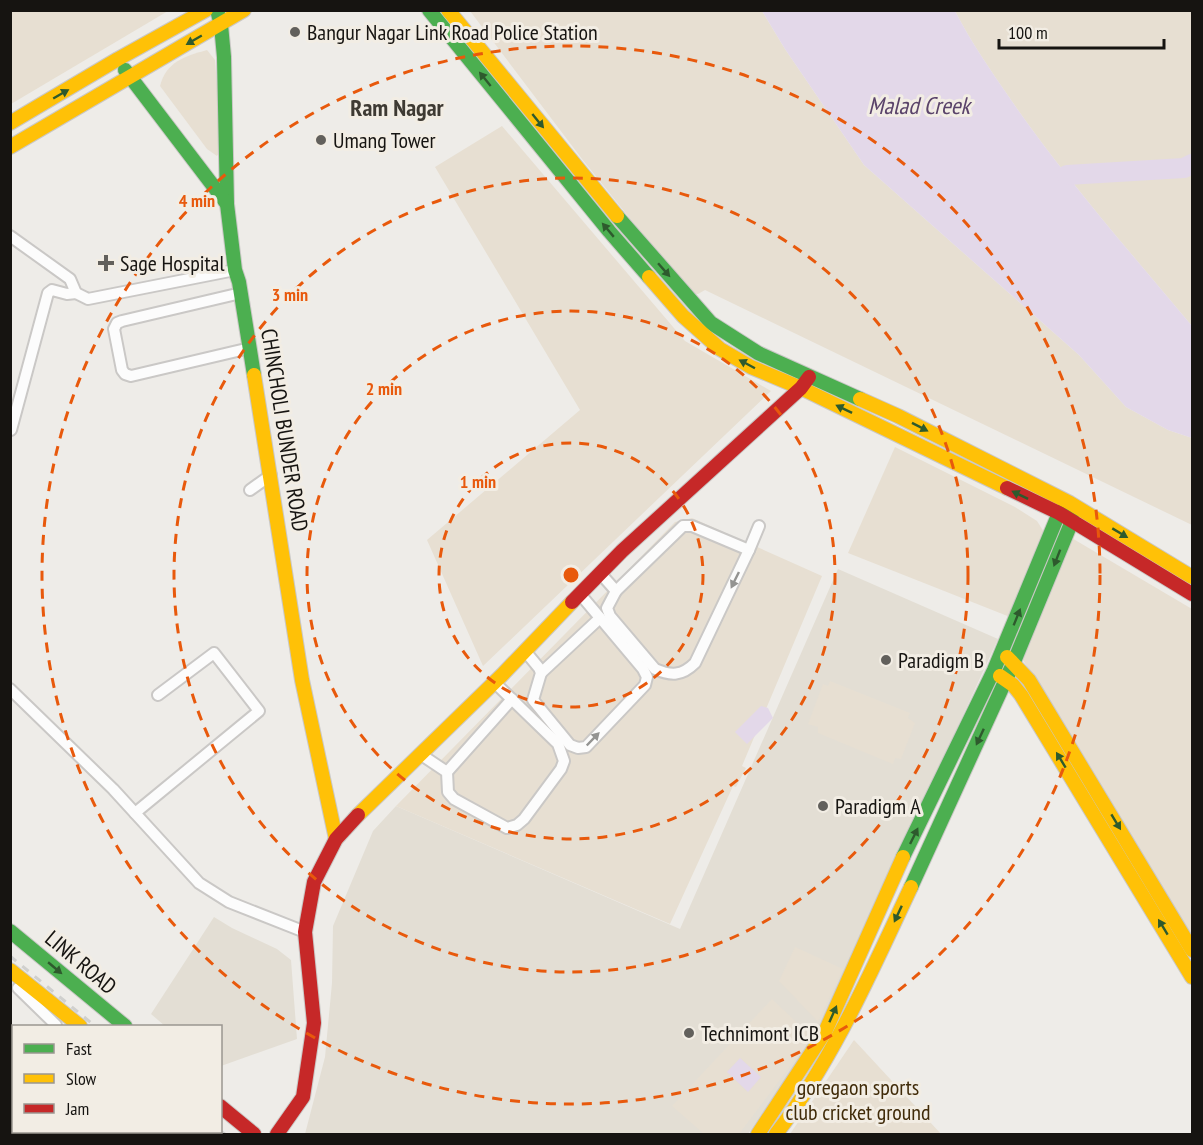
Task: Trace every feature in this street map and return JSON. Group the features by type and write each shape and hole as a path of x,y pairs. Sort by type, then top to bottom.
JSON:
{"street":[{"path":"10,123 206,10"},
{"name":"CHINCHOLI BUNDER ROAD","path":"217,10 225,57 227,204 235,270 271,475 302,680 336,839"},
{"path":"10,147 244,10"},
{"path":"429,10 609,231 683,316 720,349 751,367 805,382 898,416 1070,503 1192,577"},
{"path":"448,10 621,221 711,322 729,336 805,382 1072,520 1192,594"},
{"path":"118,59 129,78 227,204"},
{"path":"10,236 69,279 76,292 88,299 235,270"},
{"path":"11,430 48,293 52,290 67,294 76,292"},
{"path":"241,294 122,321 114,328 122,370 124,374 131,376 250,348"},
{"path":"277,1134 303,1097 314,1023 305,933 314,882 336,839 370,802 494,682 600,573 805,382"},
{"path":"250,490 271,475"},
{"path":"758,1134 825,1032 889,886 994,670 1059,513 1070,503"},
{"path":"776,1134 787,1121 840,1034 1007,681 1072,520 1070,503"},
{"path":"749,550 692,526 682,526 616,591 607,608 610,616 655,669 666,674 678,675 687,671 695,663 749,550 759,526"},
{"path":"600,573 616,591"},
{"path":"580,594 643,669 647,677 645,685 586,747 578,748 570,745 535,705 533,695 541,673 600,618"},
{"path":"525,651 541,673"},
{"path":"1002,652 1029,680 1192,950"},
{"path":"135,813 259,711 214,653 158,695"},
{"path":"994,670 1021,695 1192,977"},
{"path":"494,682 512,699 558,744 564,761 561,769 524,819 517,825 507,828 454,799 448,792 447,772 512,699"},
{"path":"10,689 113,789 199,883 229,902 305,933"},
{"path":"420,753 447,772"},
{"name":"LINK ROAD","path":"10,931 124,1025"},
{"path":"856,964 872,969"},
{"path":"10,970 18,989 59,1022 75,1025"},
{"path":"222,1108 254,1134"}],"shaded area":[{"path":"838,569 998,639 817,1033 748,1134 305,1134 325,1057 332,983 333,926 373,831 396,806 680,929"},
{"path":"214,917 277,949 291,960 297,1039 222,1066 222,1025 164,1025 151,1014"}],"green space":[{"path":"11,10 168,10 168,11 11,104"},
{"path":"470,11 762,11 785,49 864,165 1079,355 1126,407 1168,430 1192,438 1192,525 705,290 698,294 691,294 582,159"},
{"path":"955,11 1192,11 1192,326 1099,215 1032,129 982,56"},
{"path":"207,50 215,60 222,148 217,156 207,149 160,86 167,71 178,61"},
{"path":"502,126 685,341 771,391 483,666 427,540 580,410 435,167"},
{"path":"895,447 1015,507 1037,521 1044,532 1010,617 848,553"},
{"path":"692,518 822,576 742,766 746,768 736,787 733,786 670,924 396,806 675,522"},
{"path":"1070,537 1192,609 1192,935 1023,660"},
{"path":"830,681 910,713 908,718 915,723 901,759 895,758 893,764 818,733 818,727 808,724 823,684 828,686"},
{"path":"795,947 843,969 818,1022 779,981"},
{"path":"772,999 812,1037 739,1134 704,1134 672,1106"},
{"name":"goregaon sports club cricket ground","path":"854,1040 941,1134 790,1134"}],"water":[{"name":"Malad Creek","path":"762,11 955,11 981,56 1032,129 1099,215 1192,326 1192,438 1168,430 1126,407 1079,355 864,165 785,49"},
{"path":"761,706 768,708 773,718 747,744 735,732"},
{"path":"740,1058 761,1077 748,1092 727,1072"}],"waterway":[{"path":"1067,175 1184,168 1192,164"}],"railway":[{"path":"10,956 94,1025"}],"traffic: fast":[{"path":"217,10 224,57 227,204 235,270 254,375"},
{"path":"429,10 649,277"},
{"path":"125,70 227,204"},
{"path":"617,216 711,323 758,353 860,399"},
{"path":"903,857 994,670 1059,513 1065,508"},
{"path":"911,887 1013,664 1072,521 1071,510"},
{"path":"10,931 124,1025"}],"traffic: slow":[{"path":"10,123 206,10"},
{"path":"10,147 244,10"},
{"path":"448,10 617,216"},
{"path":"649,277 683,316 720,349 751,367 801,388 1007,488"},
{"path":"254,375 302,680 336,839"},
{"path":"860,399 1070,503 1192,577"},
{"path":"358,815 502,675 572,602"},
{"path":"1007,657 1029,680 1192,950"},
{"path":"1000,676 1013,685 1021,695 1192,977"},
{"path":"758,1134 825,1032 903,857"},
{"path":"776,1134 834,1045 911,887"},
{"path":"10,970 79,1025"}],"traffic: jam":[{"path":"572,602 622,551 801,388 809,377"},
{"path":"1007,488 1059,513 1192,594"},
{"path":"277,1134 303,1097 314,1023 305,932 314,882 336,839 358,815"},
{"path":"222,1108 254,1134"}],"place":[{"name":"Bangur Nagar Link Road Police Station","path":"295,32"},
{"name":"Umang Tower","path":"321,140"},
{"name":"Sage Hospital","path":"106,263"},
{"name":"Paradigm B","path":"886,660"},
{"name":"Paradigm A","path":"823,806"},
{"name":"Technimont ICB","path":"689,1033"}],"district":[{"name":"Ram Nagar","path":"397,108"}]}
